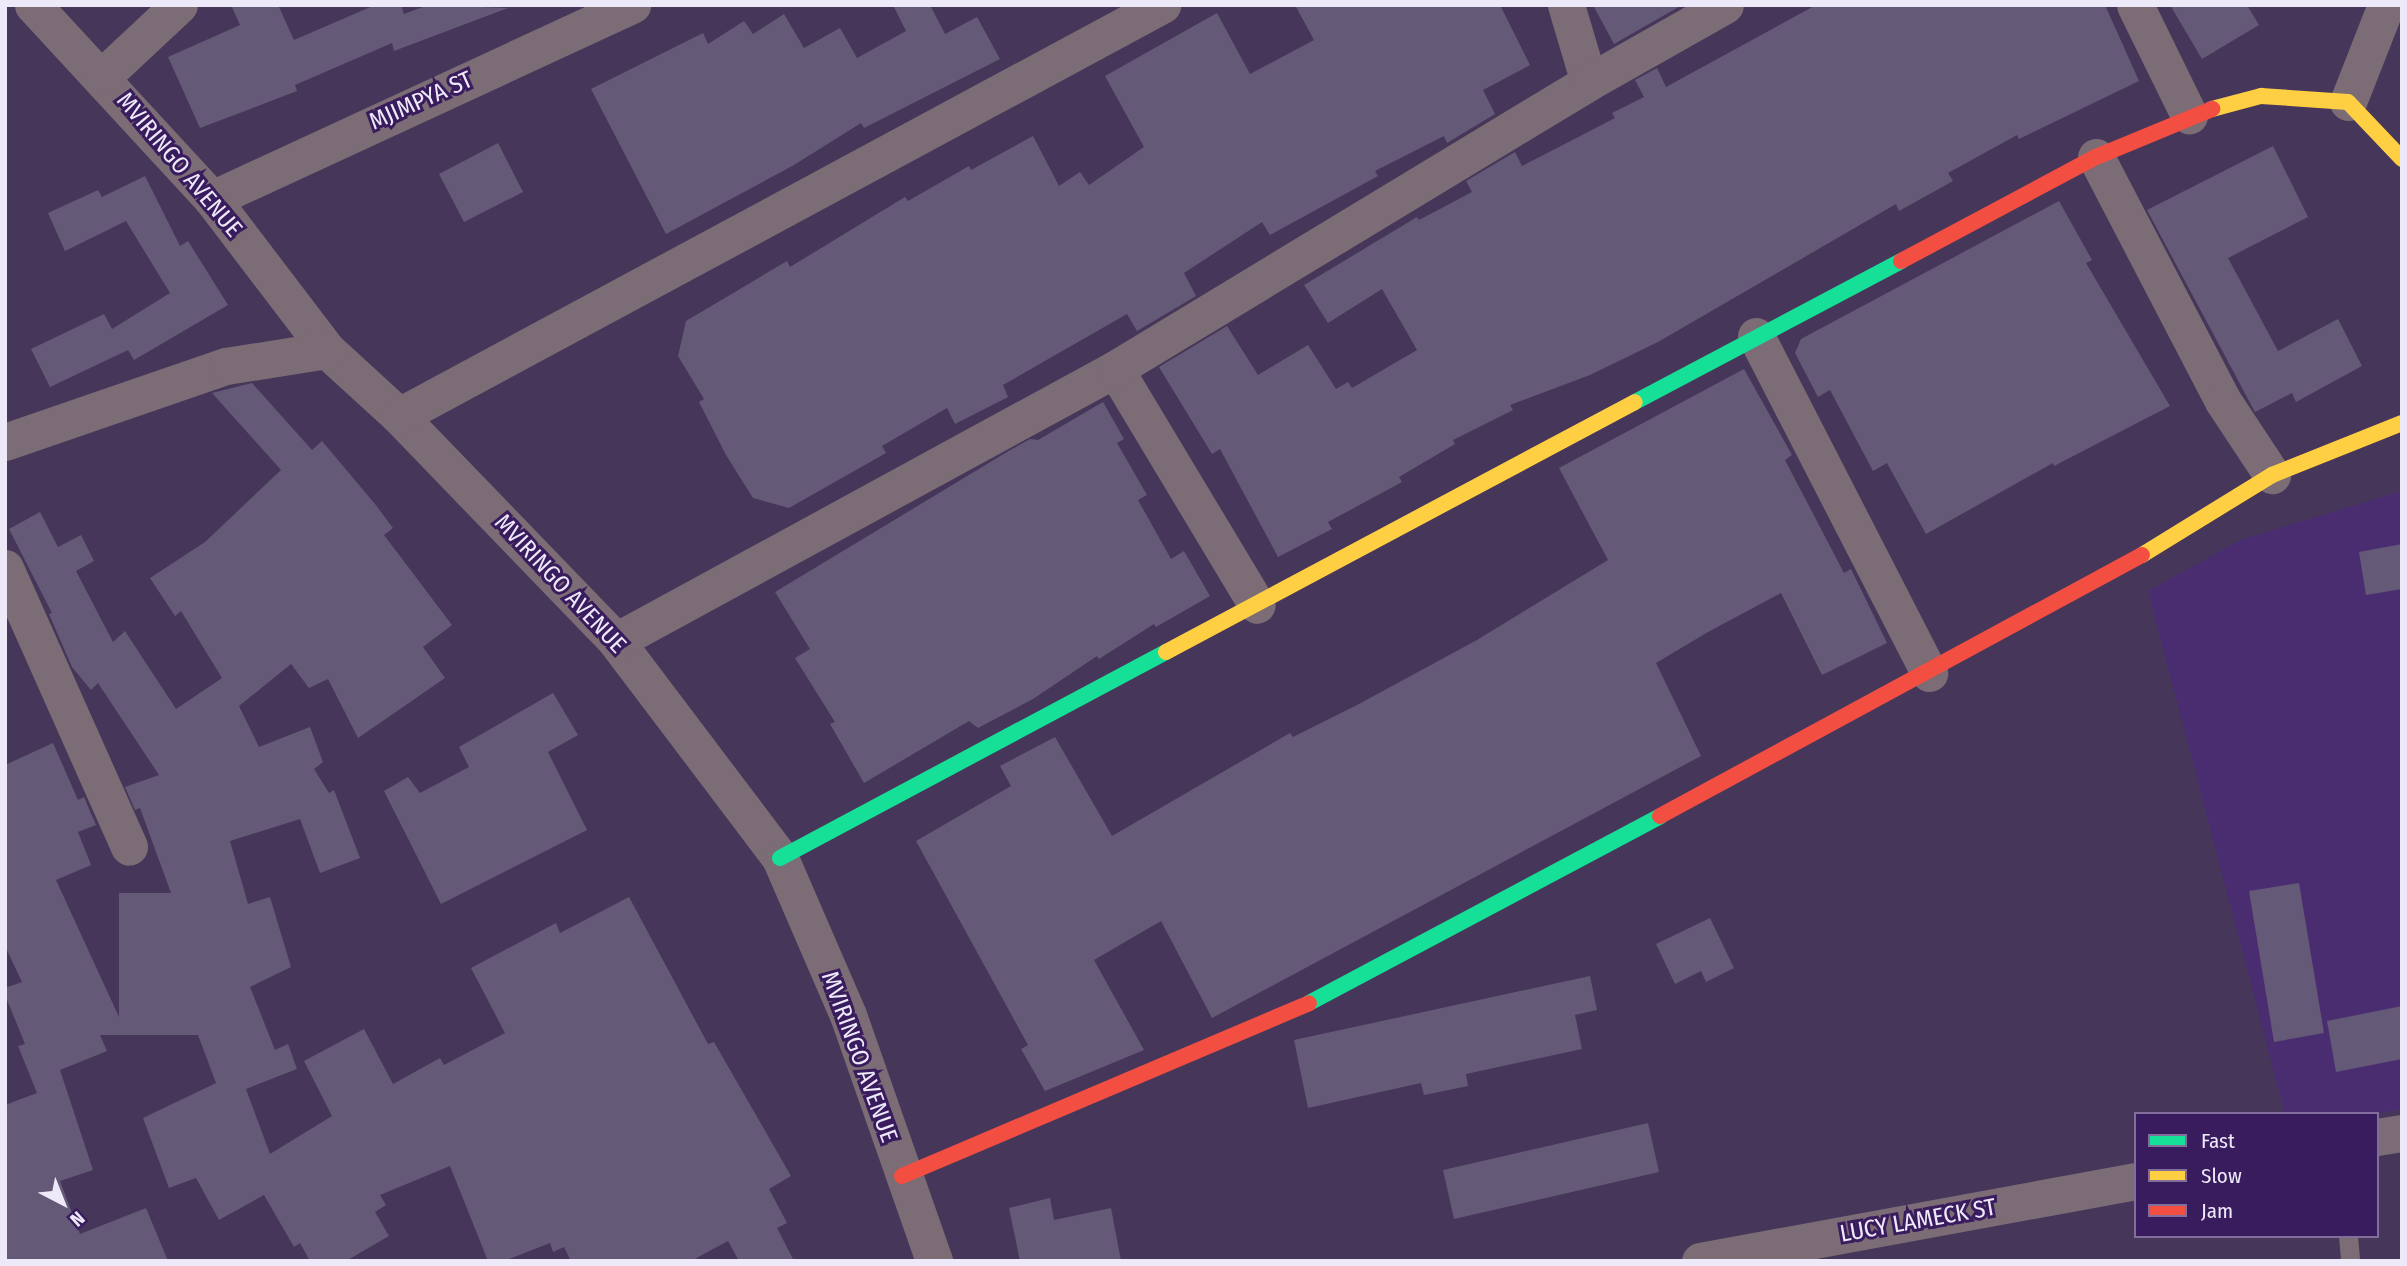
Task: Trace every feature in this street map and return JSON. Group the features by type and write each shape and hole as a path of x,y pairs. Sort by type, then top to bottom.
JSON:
{"street":[{"name":"MVIRINGO AVENUE","path":"33,5 103,76 212,198 327,349 399,416 616,640 780,858 848,1015 902,1176 934,1261"},
{"path":"103,76 179,5"},
{"name":"MJIMPYA ST","path":"212,198 632,5"},
{"path":"399,416 1162,5"},
{"path":"1566,5 1588,82"},
{"path":"616,640 1115,369 1588,82 1725,5"},
{"path":"2135,5 2189,115"},
{"path":"2347,102 2386,5"},
{"path":"780,858 1256,606 1756,336 2096,157 2189,115 2261,96 2347,102 2402,159"},
{"path":"2096,157 2223,401 2272,475"},
{"path":"1756,336 1928,673"},
{"path":"5,442 226,366 327,349"},
{"path":"1115,369 1256,606"},
{"path":"902,1176 1305,1005 2101,581 2272,475 2402,424"},
{"path":"5,568 129,847"},
{"path":"2379,1137 2402,1133"},
{"name":"LUCY LAMECK ST","path":"1700,1261 2134,1181"}],"lane":[{"path":"2348,1238 2350,1261"}],"shaded area":[{"path":"2402,491 2402,1109 2379,1113 2284,1112 2148,591 2240,540"}],"building":[{"path":"231,5 278,5 294,40 375,5 401,5 404,14 428,5 508,8 394,51 392,43 295,85 297,91 200,128 168,57 240,25"},
{"path":"893,5 930,5 945,34 977,17 1000,59 864,128 861,123 794,165 666,234 591,89 703,33 708,44 744,21 753,34 784,14 804,48 840,28 857,58 906,31"},
{"path":"1295,5 1500,5 1530,65 1483,90 1495,114 1447,143 1444,136 1375,171 1378,176 1270,235 1262,222 1184,273 1196,296 1137,331 1127,314 1003,385 1008,397 955,424 947,408 882,446 886,453 789,508 753,498 726,455 699,402 704,399 678,356 686,321 787,261 790,267 905,197 908,201 969,166 971,170 1033,136 1059,186 1080,172 1089,185 1144,147 1105,76 1217,13 1250,74 1314,40"},
{"path":"1593,5 1682,5 1614,44"},
{"path":"1816,5 2105,5 2139,81 2019,139 2017,135 1948,173 1953,181 1899,211 1896,204 1658,342 1590,375 1510,405 1513,410 1453,440 1455,444 1399,477 1402,482 1328,522 1332,529 1278,557 1220,449 1212,454 1159,367 1227,326 1258,375 1308,345 1336,389 1348,382 1352,388 1417,350 1382,289 1328,323 1304,285 1417,217 1419,220 1472,192 1466,181 1515,152 1522,166 1615,118 1612,113 1644,97 1635,80 1657,68 1666,87"},
{"path":"2170,5 2247,5 2259,25 2202,59"},
{"path":"498,143 523,192 464,222 439,174"},
{"path":"2273,146 2308,217 2228,258 2278,351 2338,319 2362,366 2296,402 2292,393 2255,412 2147,210"},
{"path":"145,176 180,246 188,241 228,305 134,360 128,350 50,387 31,349 104,314 112,329 170,293 126,221 65,251 48,213 98,190 102,197"},
{"path":"2059,201 2092,260 2086,263 2170,406 2054,466 2053,463 1926,534 1887,463 1873,471 1830,390 1818,397 1795,353 1801,339"},
{"path":"1744,369 1792,455 1785,460 1844,573 1851,569 1887,643 1822,675 1781,593 1708,632 1656,663 1701,756 1212,1018 1161,921 1094,960 1144,1050 1045,1091 1021,1049 1028,1045 916,841 1011,786 1000,766 1055,737 1112,836 1290,733 1293,737 1477,640 1608,560 1559,468"},
{"path":"252,383 312,450 322,441 375,504 393,528 384,535 452,625 423,647 445,678 358,738 328,679 309,688 291,664 239,706 259,747 310,727 323,762 314,769 329,793 334,790 360,858 320,873 300,819 230,841 248,904 270,897 291,967 250,987 275,1050 288,1044 297,1069 246,1089 270,1154 332,1116 304,1061 364,1029 393,1084 440,1058 444,1065 505,1033 471,968 556,923 560,933 629,897 708,1044 714,1042 791,1176 769,1189 787,1223 777,1228 794,1261 739,1261 728,1241 691,1261 571,1261 564,1247 553,1252 550,1243 504,1261 488,1261 450,1166 380,1195 386,1205 375,1212 389,1236 346,1261 310,1261 300,1243 294,1247 264,1195 219,1220 196,1178 169,1188 143,1118 216,1083 198,1035 100,1035 107,1051 60,1070 93,1170 60,1181 80,1234 146,1208 168,1261 5,1261 5,1105 37,1093 18,1046 25,1044 5,995 5,988 22,982 5,946 5,765 53,743 78,800 84,797 96,825 78,832 91,865 56,880 119,1017 119,893 171,893 140,808 135,810 125,787 159,775 98,683 91,690 72,667 49,614 52,613 9,529 40,512 58,547 81,535 94,561 76,571 113,642 125,631 176,709 222,678 181,611 175,616 150,578 205,542 281,470 212,393"},
{"path":"1103,402 1124,439 1117,443 1147,495 1138,500 1171,559 1184,551 1210,596 1156,627 1154,624 1099,659 1097,656 1033,699 978,728 969,721 864,783 830,724 835,722 795,658 810,649 775,592 1007,452 1030,439 1038,440"},
{"path":"2402,544 2402,589 2366,595 2359,552"},
{"path":"553,693 578,735 548,752 587,830 441,904 384,791 408,777 420,793 469,767 459,747"},
{"path":"2299,883 2324,1033 2274,1042 2249,891"},
{"path":"1710,918 1734,968 1706,982 1701,971 1675,984 1656,944"},
{"path":"1590,976 1597,1010 1575,1015 1582,1049 1466,1074 1468,1086 1424,1095 1421,1083 1308,1108 1294,1040"},
{"path":"2402,1006 2402,1059 2336,1072 2327,1021"},
{"path":"1648,1123 1659,1172 1454,1219 1443,1170"},
{"path":"1050,1198 1054,1220 1111,1208 1121,1261 1020,1261 1009,1208"}],"traffic: fast":[{"path":"1635,402 1901,261"},
{"path":"780,858 1166,652"},
{"path":"1309,1003 1660,816"}],"traffic: slow":[{"path":"2212,109 2261,96 2348,102 2402,159"},
{"path":"1166,652 1635,402"},
{"path":"2142,555 2272,475 2402,423"}],"traffic: jam":[{"path":"1901,261 2096,157 2212,109"},
{"path":"1660,816 2142,555"},
{"path":"902,1176 1309,1003"}]}
